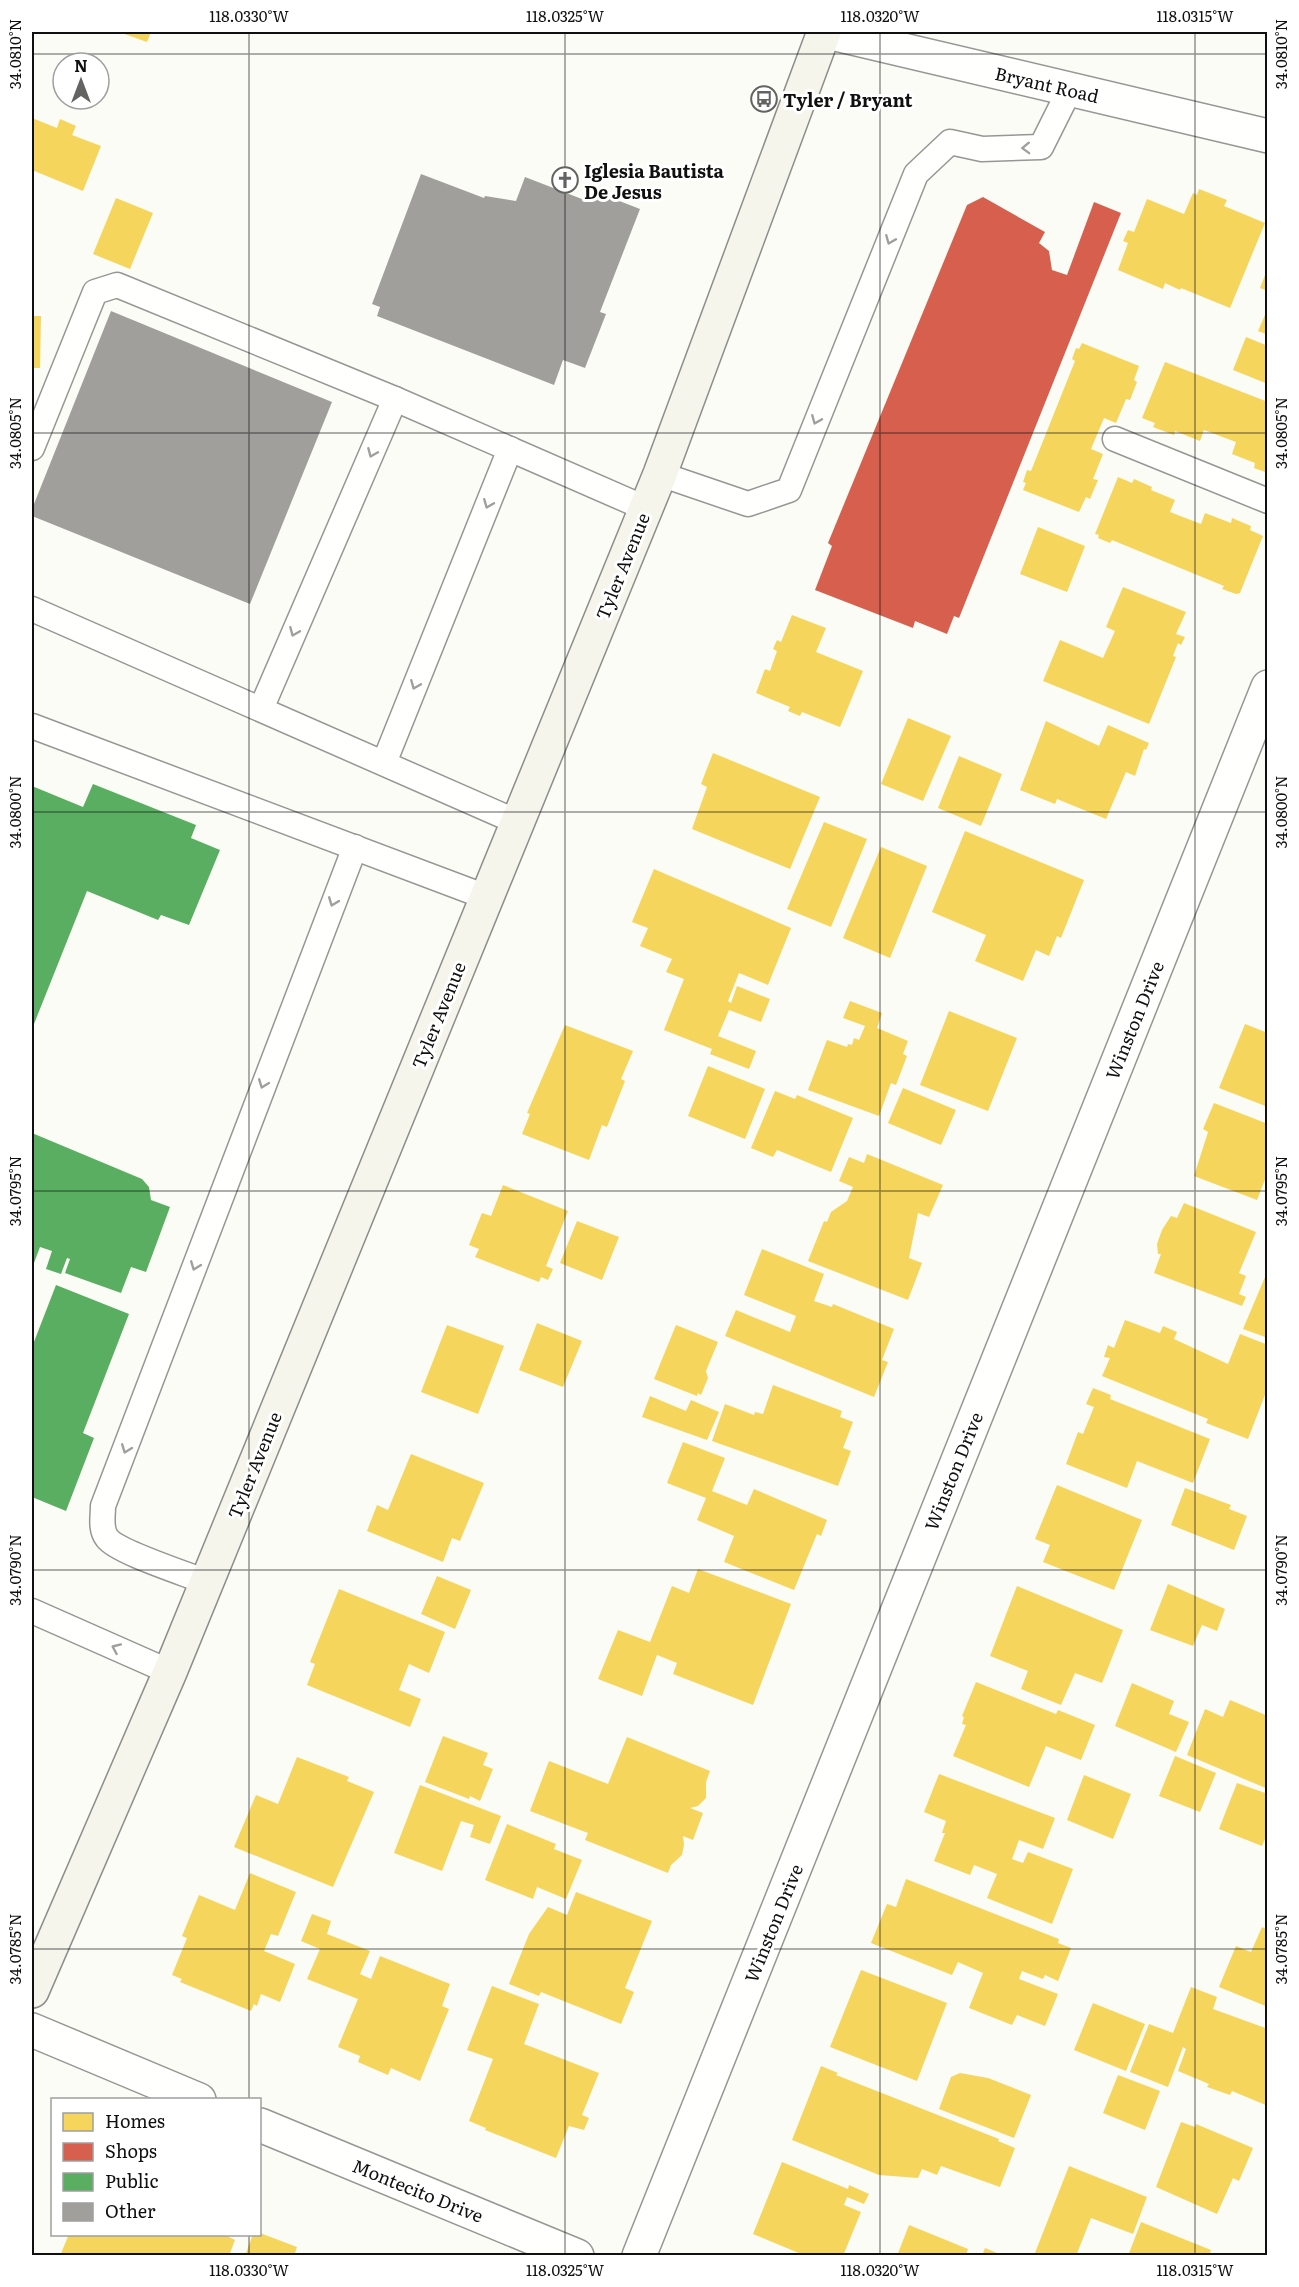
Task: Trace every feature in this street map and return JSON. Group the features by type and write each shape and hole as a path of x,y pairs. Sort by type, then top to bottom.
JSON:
{"main road":[{"name":"Tyler Avenue","path":"32,1991 170,1672 660,474 825,32"}],"street":[{"name":"Bryant Road","path":"825,32 1268,136"},
{"name":"Winston Drive","path":"639,2256 1268,687"},
{"path":"32,2030 194,2098"},
{"name":"Montecito Drive","path":"261,2125 576,2256"}],"lane":[{"path":"660,474 747,504 789,490 916,174 950,142 982,149 1041,147 1070,89"},
{"path":"32,448 95,292 117,285 395,399 645,508"},
{"path":"261,709 395,399"},
{"path":"1115,439 1268,501"},
{"path":"384,763 510,449"},
{"path":"32,609 517,822"},
{"path":"32,726 486,897"},
{"path":"206,1582 124,1550 107,1539 102,1527 103,1506 355,847"},
{"path":"32,1611 170,1672"}],"building: Homes":[{"path":"119,32 151,32 147,42"},
{"path":"32,118 57,128 60,119 76,126 72,135 101,146 83,191 32,170"},
{"path":"1199,189 1227,200 1224,206 1265,223 1230,308 1165,283 1163,289 1118,270 1128,243 1123,241 1128,230 1134,232 1147,199 1184,214 1193,193 1197,195"},
{"path":"116,198 153,213 130,269 93,254"},
{"path":"1268,270 1268,291 1260,288"},
{"path":"1268,308 1268,335 1258,331"},
{"path":"32,316 41,316 40,368 32,368"},
{"path":"1246,337 1268,346 1268,384 1233,370"},
{"path":"1082,343 1139,366 1134,380 1137,382 1130,400 1126,399 1116,423 1104,418 1091,449 1103,454 1093,479 1098,480 1090,499 1086,497 1079,512 1023,490 1026,483 1023,482 1027,470 1031,471 1075,361 1072,359 1076,348 1079,349"},
{"path":"1165,362 1268,402 1268,473 1254,468 1255,463 1232,454 1236,442 1204,430 1200,441 1175,431 1174,435 1153,427 1155,423 1142,418"},
{"path":"1118,477 1132,483 1134,479 1152,487 1151,490 1175,500 1170,512 1201,524 1205,513 1231,523 1232,518 1251,526 1250,530 1263,536 1240,593 1236,594 1222,589 1224,586 1112,540 1110,543 1098,538 1099,535 1095,534"},
{"path":"1038,527 1085,546 1067,592 1020,574"},
{"path":"1123,587 1186,612 1176,634 1185,637 1181,645 1178,643 1173,656 1176,657 1149,724 1043,681 1060,640 1103,658 1115,631 1106,627"},
{"path":"792,615 826,628 816,652 863,671 840,727 802,712 800,716 788,711 790,707 756,693 765,669 770,671 777,651 773,649 777,640 781,642"},
{"path":"908,718 951,736 923,801 881,784"},
{"path":"1046,721 1099,746 1108,725 1149,743 1146,750 1144,749 1135,776 1126,772 1106,819 1057,799 1055,804 1020,790"},
{"path":"713,753 820,797 790,869 692,829 707,787 701,784"},
{"path":"959,756 1002,774 981,826 938,808"},
{"path":"824,822 867,839 831,927 787,909"},
{"path":"965,831 1084,880 1061,938 1057,936 1049,956 1036,950 1023,981 975,961 986,935 932,912"},
{"path":"881,847 927,866 890,958 843,938"},
{"path":"654,869 791,928 768,985 739,973 728,1001 731,1003 737,986 770,999 761,1022 729,1010 718,1036 756,1051 749,1069 710,1054 712,1049 664,1030 684,979 666,972 672,959 640,946 648,928 632,922"},
{"path":"850,1001 882,1013 877,1028 908,1041 903,1054 907,1056 896,1085 891,1083 879,1116 808,1090 827,1040 847,1047 848,1044 852,1045 854,1038 859,1040 865,1026 843,1018"},
{"path":"949,1011 1017,1038 988,1111 920,1085"},
{"path":"1245,1024 1268,1033 1268,1107 1219,1088"},
{"path":"565,1025 633,1051 621,1079 625,1081 607,1127 602,1125 589,1160 522,1134 530,1114 527,1113"},
{"path":"708,1066 765,1089 745,1139 688,1116"},
{"path":"903,1088 956,1110 941,1145 888,1123"},
{"path":"775,1091 795,1099 797,1095 853,1118 831,1172 777,1150 773,1157 751,1148"},
{"path":"1214,1103 1268,1124 1268,1172 1257,1200 1194,1176 1208,1132 1203,1129"},
{"path":"867,1154 943,1185 929,1217 918,1213 909,1258 922,1263 908,1300 808,1261 824,1221 827,1222 831,1212 847,1201 853,1187 839,1181 849,1157 864,1163"},
{"path":"503,1185 568,1211 546,1266 553,1269 548,1280 541,1277 539,1282 475,1257 479,1249 469,1245 482,1213 491,1216"},
{"path":"1184,1203 1256,1232 1239,1273 1246,1276 1239,1294 1246,1297 1242,1306 1154,1273 1161,1254 1158,1254 1157,1244 1162,1230 1171,1216 1177,1218"},
{"path":"577,1221 619,1237 602,1280 560,1263"},
{"path":"762,1249 824,1274 814,1301 832,1307 833,1304 894,1329 882,1360 888,1362 874,1397 725,1336 736,1310 790,1332 796,1316 744,1295"},
{"path":"1268,1270 1268,1338 1243,1329"},
{"path":"1125,1320 1160,1333 1163,1326 1177,1332 1174,1339 1228,1364 1240,1334 1268,1345 1268,1387 1248,1439 1206,1423 1208,1419 1102,1376 1110,1358 1104,1357 1108,1345 1114,1348"},
{"path":"537,1323 582,1341 563,1387 519,1370"},
{"path":"447,1325 504,1346 478,1414 421,1392"},
{"path":"676,1325 718,1342 706,1371 708,1378 701,1395 698,1393 697,1396 654,1379"},
{"path":"773,1385 842,1411 840,1417 853,1422 843,1448 851,1451 838,1486 712,1441 725,1404 754,1415 755,1412 763,1414"},
{"path":"1093,1388 1111,1395 1110,1399 1210,1439 1193,1483 1137,1461 1127,1488 1066,1464 1078,1432 1083,1434 1094,1407 1086,1404"},
{"path":"650,1396 686,1411 691,1400 719,1412 707,1440 642,1417"},
{"path":"683,1442 725,1458 712,1491 747,1505 754,1489 827,1520 821,1536 817,1534 794,1590 724,1562 734,1536 697,1520 706,1498 667,1483"},
{"path":"411,1454 484,1483 460,1541 452,1538 443,1562 367,1531 377,1505 388,1510"},
{"path":"1057,1485 1142,1520 1114,1590 1043,1562 1050,1545 1035,1539"},
{"path":"1185,1488 1231,1505 1229,1509 1247,1516 1234,1550 1171,1525"},
{"path":"698,1569 791,1604 753,1705 673,1674 677,1663 657,1655 642,1696 598,1679 618,1630 650,1642 672,1586 689,1593"},
{"path":"437,1576 471,1590 455,1629 421,1614"},
{"path":"1168,1584 1225,1609 1217,1631 1202,1625 1193,1646 1150,1630"},
{"path":"1017,1586 1123,1630 1102,1683 1075,1673 1061,1705 1021,1689 1028,1671 990,1656"},
{"path":"339,1589 445,1632 429,1673 409,1664 399,1690 421,1699 410,1727 307,1685 315,1664 310,1662"},
{"path":"976,1682 1056,1714 1058,1710 1095,1725 1081,1760 1046,1746 1029,1787 953,1756 966,1725 962,1724 964,1717 962,1716"},
{"path":"1132,1683 1174,1701 1169,1714 1189,1722 1176,1752 1115,1726"},
{"path":"1230,1700 1268,1716 1268,1789 1187,1755 1205,1709 1223,1717"},
{"path":"443,1736 488,1753 483,1765 493,1769 480,1801 425,1782"},
{"path":"627,1737 710,1771 706,1782 706,1798 698,1806 690,1808 703,1813 693,1840 683,1836 682,1855 671,1865 668,1873 585,1840 588,1833 530,1811 549,1761 608,1784"},
{"path":"1175,1756 1216,1773 1200,1812 1159,1796"},
{"path":"297,1757 349,1777 347,1781 374,1792 333,1887 234,1847 256,1795 278,1804"},
{"path":"939,1774 1055,1818 1043,1849 1019,1840 1012,1859 1023,1863 1028,1852 1073,1869 1052,1924 987,1898 997,1874 974,1865 970,1875 934,1861 945,1833 942,1833 946,1821 924,1812"},
{"path":"1084,1775 1131,1794 1113,1839 1067,1820"},
{"path":"1237,1783 1268,1794 1268,1832 1262,1846 1219,1829"},
{"path":"420,1785 501,1816 490,1844 470,1837 474,1825 461,1821 442,1871 394,1853"},
{"path":"507,1824 556,1844 554,1849 582,1860 566,1899 537,1887 533,1899 485,1880"},
{"path":"250,1873 296,1892 278,1936 271,1934 264,1951 295,1964 280,2002 261,1994 257,2006 254,2004 251,2011 180,1982 182,1979 172,1975 187,1938 182,1936 199,1895 235,1910"},
{"path":"906,1879 1059,1939 1058,1943 1071,1948 1058,1981 1045,1975 1043,1979 1022,1971 1019,1979 1058,1994 1045,2026 1017,2015 1012,2025 969,2008 983,1973 958,1962 952,1975 871,1943 887,1904 896,1907"},
{"path":"576,1892 652,1921 625,1988 634,1992 621,2024 541,1992 539,1996 509,1984 529,1934 548,1907 567,1915"},
{"path":"312,1914 331,1921 327,1934 370,1951 360,1974 371,1979 380,1956 450,1984 442,2006 449,2009 420,2081 391,2068 388,2075 358,2062 360,2056 338,2047 358,1999 307,1979 320,1949 301,1941"},
{"path":"1262,1927 1268,1930 1268,2007 1219,1987 1236,1946 1251,1952"},
{"path":"861,1970 947,2003 917,2081 830,2047"},
{"path":"492,1986 539,2004 524,2044 599,2073 582,2115 589,2118 584,2130 569,2126 556,2158 485,2130 486,2128 469,2121 493,2059 467,2050"},
{"path":"1191,1987 1217,1997 1213,2009 1268,2029 1268,2106 1232,2091 1230,2095 1207,2087 1209,2084 1178,2071 1186,2049 1183,2047 1168,2087 1130,2072 1149,2024 1173,2033"},
{"path":"1093,2003 1145,2024 1126,2071 1074,2050"},
{"path":"821,2066 838,2073 836,2075 999,2139 998,2141 1015,2148 1000,2187 941,2166 937,2175 922,2169 918,2178 879,2175 792,2140"},
{"path":"960,2073 988,2078 1031,2095 1014,2138 939,2109 951,2077"},
{"path":"1118,2075 1160,2091 1145,2130 1103,2113"},
{"path":"1181,2122 1195,2127 1196,2124 1253,2148 1239,2181 1233,2178 1217,2214 1156,2187"},
{"path":"782,2162 848,2189 849,2185 869,2194 864,2204 847,2197 844,2205 861,2212 843,2256 806,2256 753,2234"},
{"path":"1069,2166 1147,2197 1133,2234 1091,2218 1076,2256 1042,2256 1035,2253"},
{"path":"1141,2222 1211,2250 1209,2256 1128,2256"},
{"path":"909,2225 968,2249 966,2256 897,2256"},
{"path":"261,2233 297,2247 295,2253 300,2256 245,2256 252,2236 261,2236"},
{"path":"68,2236 227,2236 235,2240 229,2256 60,2256"},
{"path":"985,2248 1002,2255 1002,2256 982,2256"}],"building: Shops":[{"path":"983,197 1045,232 1039,243 1049,251 1052,270 1067,275 1094,202 1121,213 959,618 954,616 947,634 915,621 913,628 815,590 832,546 828,543 967,205"}],"building: Public":[{"path":"93,784 196,825 191,838 220,850 189,925 161,915 158,920 87,891 32,1029 32,786 83,807"},
{"path":"32,1133 142,1179 149,1187 151,1200 170,1207 146,1272 131,1267 121,1293 65,1273 70,1259 67,1258 61,1274 46,1269 52,1251 40,1247 34,1263 32,1262"},
{"path":"56,1285 129,1314 83,1433 94,1438 66,1511 32,1497 32,1347"}],"building: Other":[{"path":"421,174 484,198 485,196 516,201 525,177 587,201 591,190 640,209 600,312 606,314 585,368 563,360 554,385 377,316 380,307 372,304"},
{"path":"111,311 332,402 250,604 32,516 32,509"}],"place":[{"name":"Tyler / Bryant","path":"764,99"},
{"name":"Iglesia Bautista De Jesus","path":"565,180"}]}
